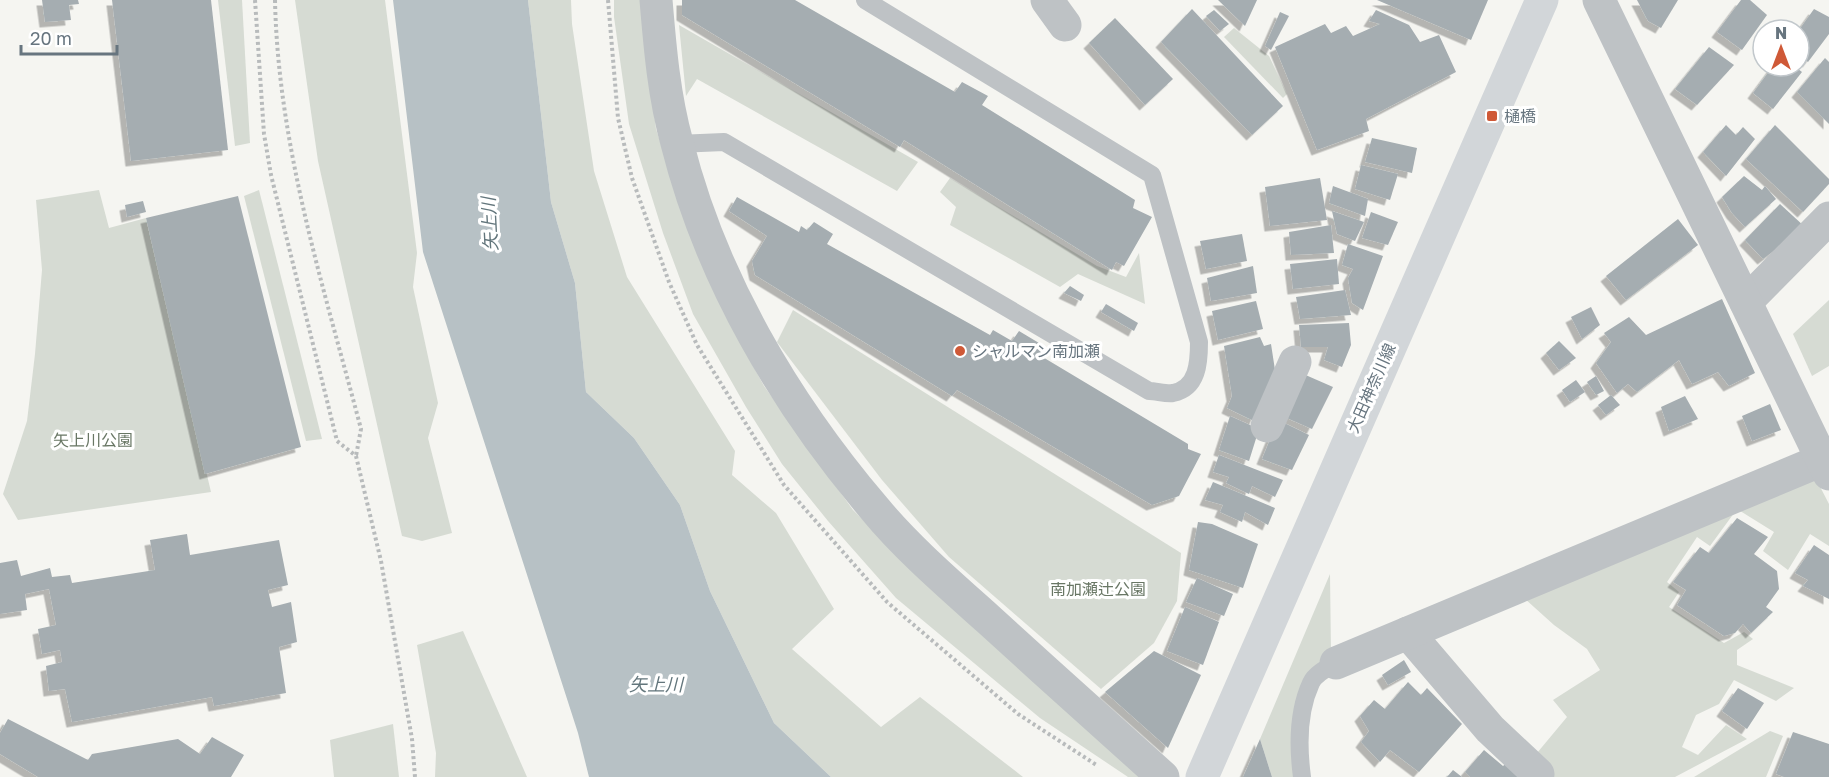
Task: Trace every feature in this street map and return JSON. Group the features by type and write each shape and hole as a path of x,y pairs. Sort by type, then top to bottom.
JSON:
{"main road":[{"name":"大田神奈川線","path":"1202,777 1542,0"}],"street":[{"path":"656,0 663,74 677,144 710,244 737,307 810,427 875,510 940,576 1163,777"},
{"path":"1336,663 1826,467 1599,0"},
{"path":"1746,302 1829,218"},
{"path":"1267,426 1295,362"},
{"path":"1408,633 1490,729 1538,774"}],"lane":[{"path":"677,144 724,141 1149,391 1173,393 1189,384 1199,365 1199,342 1152,175 865,0"},
{"path":"1302,777 1300,736 1311,683 1318,674 1336,663"}],"path":[{"path":"255,0 264,134 271,175 337,441 356,456"},
{"path":"274,0 275,33 296,183 361,429 356,456 383,572 412,739 415,777"}],"green space":[{"path":"218,0 242,0 250,143 235,146"},
{"path":"295,0 385,0 417,253 413,287 438,403 428,438 452,533 422,541 402,536 318,161"},
{"path":"528,0 571,0 572,24 594,171 627,277 735,451 732,475 776,513 834,609 792,649 881,727 920,697 1023,777 831,777 774,723 710,591 680,505 634,438 586,392 575,283 551,202"},
{"path":"614,0 640,0 656,129 691,235 723,311 764,386 853,510 945,601 1142,777 1128,777 1040,718 896,598 828,521 782,464 746,407 693,314 663,233 629,124 614,17"},
{"path":"679,25 918,162 897,191 697,79 686,96"},
{"path":"1234,28 1269,56 1287,94 1283,98 1224,37"},
{"path":"950,178 1097,266 1126,277 1139,253 1145,304 1078,274 1060,287 950,225 956,207 940,192"},
{"name":"矢上川公園","path":"99,190 109,228 146,218 211,492 18,520 3,494 27,421 35,354 42,270 36,200"},
{"path":"259,190 322,439 306,441 244,196"},
{"path":"1829,300 1829,366 1812,376 1793,334"},
{"name":"南加瀬辻公園","path":"793,310 1181,553 1177,601 1154,643 1101,689 949,557 882,480 777,342"},
{"path":"1813,473 1829,504 1829,546 1810,534 1788,570 1763,551 1774,532 1737,509 1710,546 1697,537 1667,582 1679,592 1669,607 1724,643 1744,632 1753,639 1737,650 1737,665 1794,688 1776,701 1734,680 1719,704 1696,715 1682,747 1698,755 1726,725 1747,739 1675,777 1554,777 1532,759 1567,717 1553,700 1600,670 1587,649 1554,625 1523,597"},
{"path":"1330,574 1331,654 1305,677 1295,777 1272,777 1260,739"},
{"path":"463,631 527,777 435,777 436,753 417,645"},
{"path":"393,724 399,777 334,777 330,740"},
{"path":"1770,731 1783,736 1766,777 1694,777"}],"water":[{"name":"矢上川","path":"393,0 528,0 551,202 575,283 586,392 634,438 680,505 710,591 774,723 831,777 589,777 578,733 423,252"}],"building":[{"path":"42,0 78,0 79,4 69,5 71,20 45,22"},
{"path":"112,0 211,0 228,150 131,161"},
{"path":"682,0 795,0 955,92 962,82 988,96 982,105 1135,200 1133,208 1152,217 1124,266 1116,262 1112,270 904,140 900,147 682,15"},
{"path":"1218,0 1257,0 1245,26"},
{"path":"1377,0 1488,0 1471,40"},
{"path":"1637,0 1678,0 1661,28 1648,21"},
{"path":"1741,0 1750,0 1767,15 1765,18 1751,18 1751,37 1742,50 1717,32"},
{"path":"1192,9 1283,106 1252,135 1161,42"},
{"path":"1814,9 1829,17 1829,34 1811,58 1811,18 1808,18"},
{"path":"1214,10 1229,24 1220,31 1206,16"},
{"path":"1376,10 1409,25 1420,42 1439,35 1456,72 1366,119 1369,131 1317,150 1275,47 1325,24 1331,33 1346,26 1353,36 1380,24 1369,21"},
{"path":"1280,12 1289,16 1271,50 1265,46"},
{"path":"1115,18 1173,79 1145,105 1089,43"},
{"path":"1709,47 1734,65 1697,105 1675,89"},
{"path":"1825,58 1829,62 1829,124 1797,92 1811,78"},
{"path":"1764,78 1797,78 1773,109 1753,93"},
{"path":"1726,125 1736,135 1743,127 1755,139 1726,176 1703,152"},
{"path":"1775,125 1829,179 1829,184 1803,212 1746,159"},
{"path":"1372,138 1417,148 1412,173 1365,162"},
{"path":"1361,165 1398,174 1390,200 1355,189"},
{"path":"1744,176 1762,190 1765,186 1776,199 1745,227 1722,197"},
{"path":"1320,178 1327,220 1270,226 1265,187"},
{"path":"1333,186 1368,199 1365,216 1329,203"},
{"path":"238,196 301,447 205,474 146,218"},
{"name":"シャルマン南加瀬","path":"737,197 799,232 801,226 807,230 814,222 833,234 827,244 990,335 993,330 1012,341 1019,331 1044,346 1041,356 1188,444 1188,449 1201,454 1179,496 1152,505 957,390 952,396 755,275 752,261 767,236 729,211"},
{"path":"143,201 146,212 127,217 125,205"},
{"path":"1780,204 1805,227 1763,259 1745,240"},
{"path":"1332,211 1364,222 1355,241 1337,234"},
{"path":"1371,212 1398,222 1388,245 1362,238"},
{"path":"1678,219 1698,245 1626,300 1606,276"},
{"path":"1331,225 1334,253 1291,255 1289,232"},
{"path":"1242,234 1247,261 1206,269 1200,241"},
{"path":"1348,244 1383,256 1363,310 1352,303 1348,278 1353,269 1342,265"},
{"path":"1337,259 1339,284 1293,289 1290,264"},
{"path":"1253,266 1257,293 1211,301 1207,278"},
{"path":"1070,286 1084,295 1081,301 1064,293"},
{"path":"1345,290 1351,315 1300,319 1296,297"},
{"path":"1722,299 1755,373 1729,386 1718,372 1692,384 1679,360 1637,392 1628,384 1617,393 1596,363 1611,342 1604,333 1629,317 1646,335"},
{"path":"1256,301 1263,329 1218,340 1212,311"},
{"path":"1106,304 1138,323 1134,331 1101,312"},
{"path":"1591,307 1600,325 1582,339 1571,317"},
{"path":"1349,323 1351,345 1342,367 1324,360 1328,347 1301,347 1299,325"},
{"path":"1260,337 1264,346 1271,344 1275,370 1254,421 1227,408 1232,396 1224,346"},
{"path":"1559,341 1576,358 1559,370 1546,353"},
{"path":"1301,373 1333,387 1312,429 1280,415"},
{"path":"1596,376 1604,391 1596,395 1587,382"},
{"path":"1576,380 1585,392 1570,402 1562,390"},
{"path":"1611,395 1620,405 1606,415 1598,405"},
{"path":"1685,396 1698,419 1669,431 1661,407"},
{"path":"1770,404 1781,430 1752,441 1742,416"},
{"path":"1230,416 1259,429 1249,461 1219,450"},
{"path":"1278,420 1309,435 1292,470 1262,459"},
{"path":"1219,455 1283,480 1275,497 1252,486 1249,494 1226,483 1229,477 1213,472"},
{"path":"1213,482 1275,508 1268,525 1245,512 1242,522 1220,512 1223,505 1205,500"},
{"path":"1737,518 1768,537 1754,554 1777,571 1779,589 1766,607 1773,612 1751,633 1743,624 1735,633 1724,636 1677,605 1686,590 1673,582 1700,547 1709,553"},
{"path":"1198,522 1212,524 1258,544 1243,588 1189,570"},
{"path":"187,534 190,555 279,540 288,585 268,590 272,607 291,602 297,642 279,647 286,693 214,706 212,697 72,722 65,689 49,691 46,666 62,662 60,650 42,654 38,629 56,625 49,589 25,594 27,610 0,614 0,563 17,560 21,576 50,568 52,577 70,575 72,583 155,570 150,540"},
{"path":"1814,545 1829,555 1829,599 1803,586 1808,580 1795,573"},
{"path":"1197,578 1233,594 1224,616 1186,602"},
{"path":"1185,607 1219,622 1203,665 1167,651"},
{"path":"1154,651 1201,675 1168,748 1105,692"},
{"path":"1404,660 1411,672 1388,685 1382,675"},
{"path":"1408,682 1421,695 1427,688 1462,724 1419,772 1390,750 1380,762 1361,742 1369,731 1360,716 1374,700 1385,709"},
{"path":"1738,688 1764,703 1747,729 1722,711"},
{"path":"8,719 88,760 92,754 178,739 200,754 212,737 244,755 231,777 38,777 0,754 0,733"},
{"path":"1793,732 1829,744 1829,777 1784,777 1776,774"},
{"path":"1260,739 1272,777 1243,777"},
{"path":"1484,750 1503,766 1509,761 1525,777 1470,777 1465,772"},
{"path":"1453,770 1462,777 1447,777"}],"place":[{"name":"樋橋","path":"1492,116"},
{"name":"シャルマン南加瀬","path":"960,351"}]}
